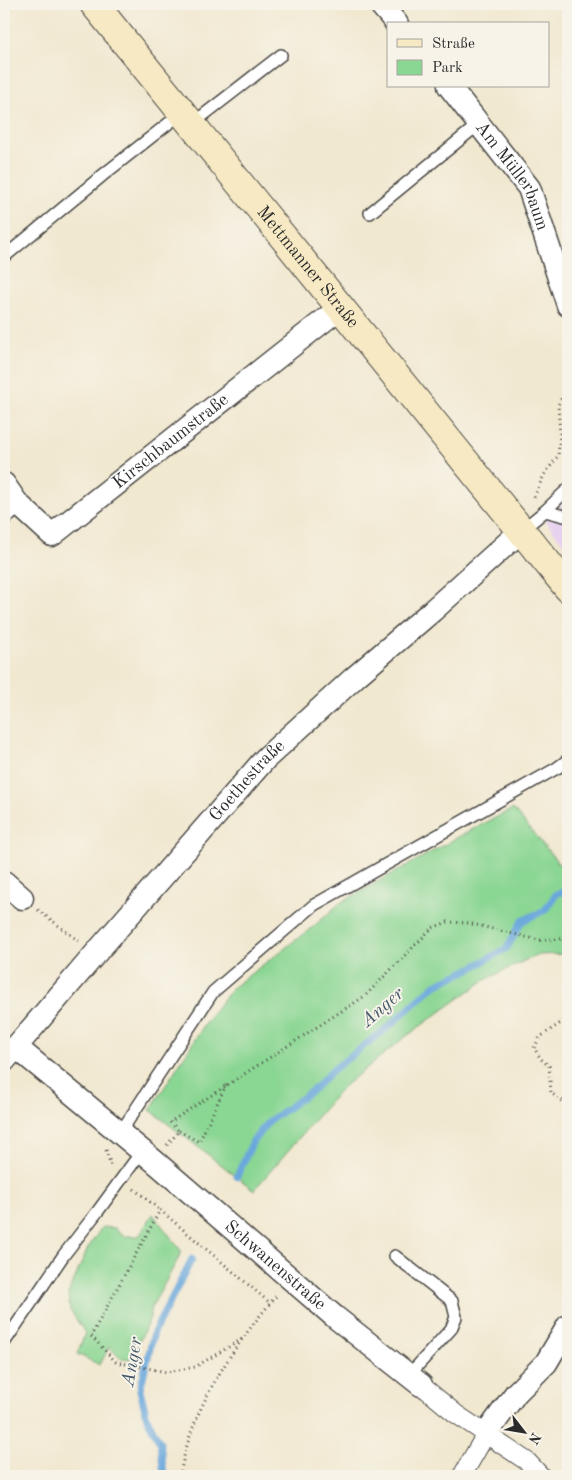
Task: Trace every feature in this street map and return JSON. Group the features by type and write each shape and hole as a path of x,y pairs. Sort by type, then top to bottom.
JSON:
{"main road":[{"name":"Mettmanner Straße","path":"94,4 568,588"}],"street":[{"path":"380,4 395,22"},
{"name":"Am Müllerbaum","path":"451,88 529,188 568,305"},
{"name":"Kirschbaumstraße","path":"10,508 52,535 341,307"},
{"path":"4,484 10,508"},
{"name":"Goethestraße","path":"10,1054 265,759 355,676 432,611 522,530"},
{"path":"4,882 22,898"},
{"name":"Schwanenstraße","path":"10,1054 120,1133 335,1317 456,1414 528,1462 541,1476"},
{"path":"462,1476 486,1434 516,1393 546,1363 568,1326"}],"lane":[{"path":"4,257 103,175 281,55"},
{"path":"370,213 479,124"},
{"path":"522,530 568,489"},
{"path":"545,511 568,517"},
{"path":"120,1133 212,992 314,905 558,768 568,760"},
{"path":"4,1344 63,1256 98,1211 148,1156"},
{"path":"395,1256 452,1301 456,1317 451,1329 415,1380"}],"path":[{"path":"522,530 544,475 558,456 560,434 558,405 568,385"},
{"path":"22,898 96,953"},
{"path":"226,1085 199,1142 179,1131 170,1122 226,1085 365,996 432,928 448,922 468,923 539,940 568,937"},
{"path":"568,1018 540,1037 534,1048 541,1059 549,1066 551,1093 568,1106"},
{"path":"148,1156 179,1131"},
{"path":"242,1339 195,1366 167,1372 116,1362 91,1336 160,1210 270,1304"},
{"path":"180,1476 195,1419 216,1378 242,1339 290,1279"}],"shaded area":[{"path":"568,499 568,549 545,521"}],"green space":[{"path":"513,809 562,867 568,864 568,954 536,955 483,981 404,1038 343,1087 254,1190 150,1110 206,1022 232,988 313,927 340,903 469,831"},
{"path":"153,1214 182,1252 150,1310 150,1317 132,1359 120,1358 109,1347 100,1365 77,1354 85,1333 70,1310 68,1294 88,1248 102,1227 115,1228 124,1236 139,1236"}],"waterway":[{"name":"Anger","path":"237,1176 253,1141 268,1122 314,1089 334,1069 387,1028 435,985 470,969 507,948 522,921 545,910 556,894 568,890"},
{"name":"Anger","path":"163,1476 160,1443 147,1418 140,1390 154,1332 192,1259"}]}
